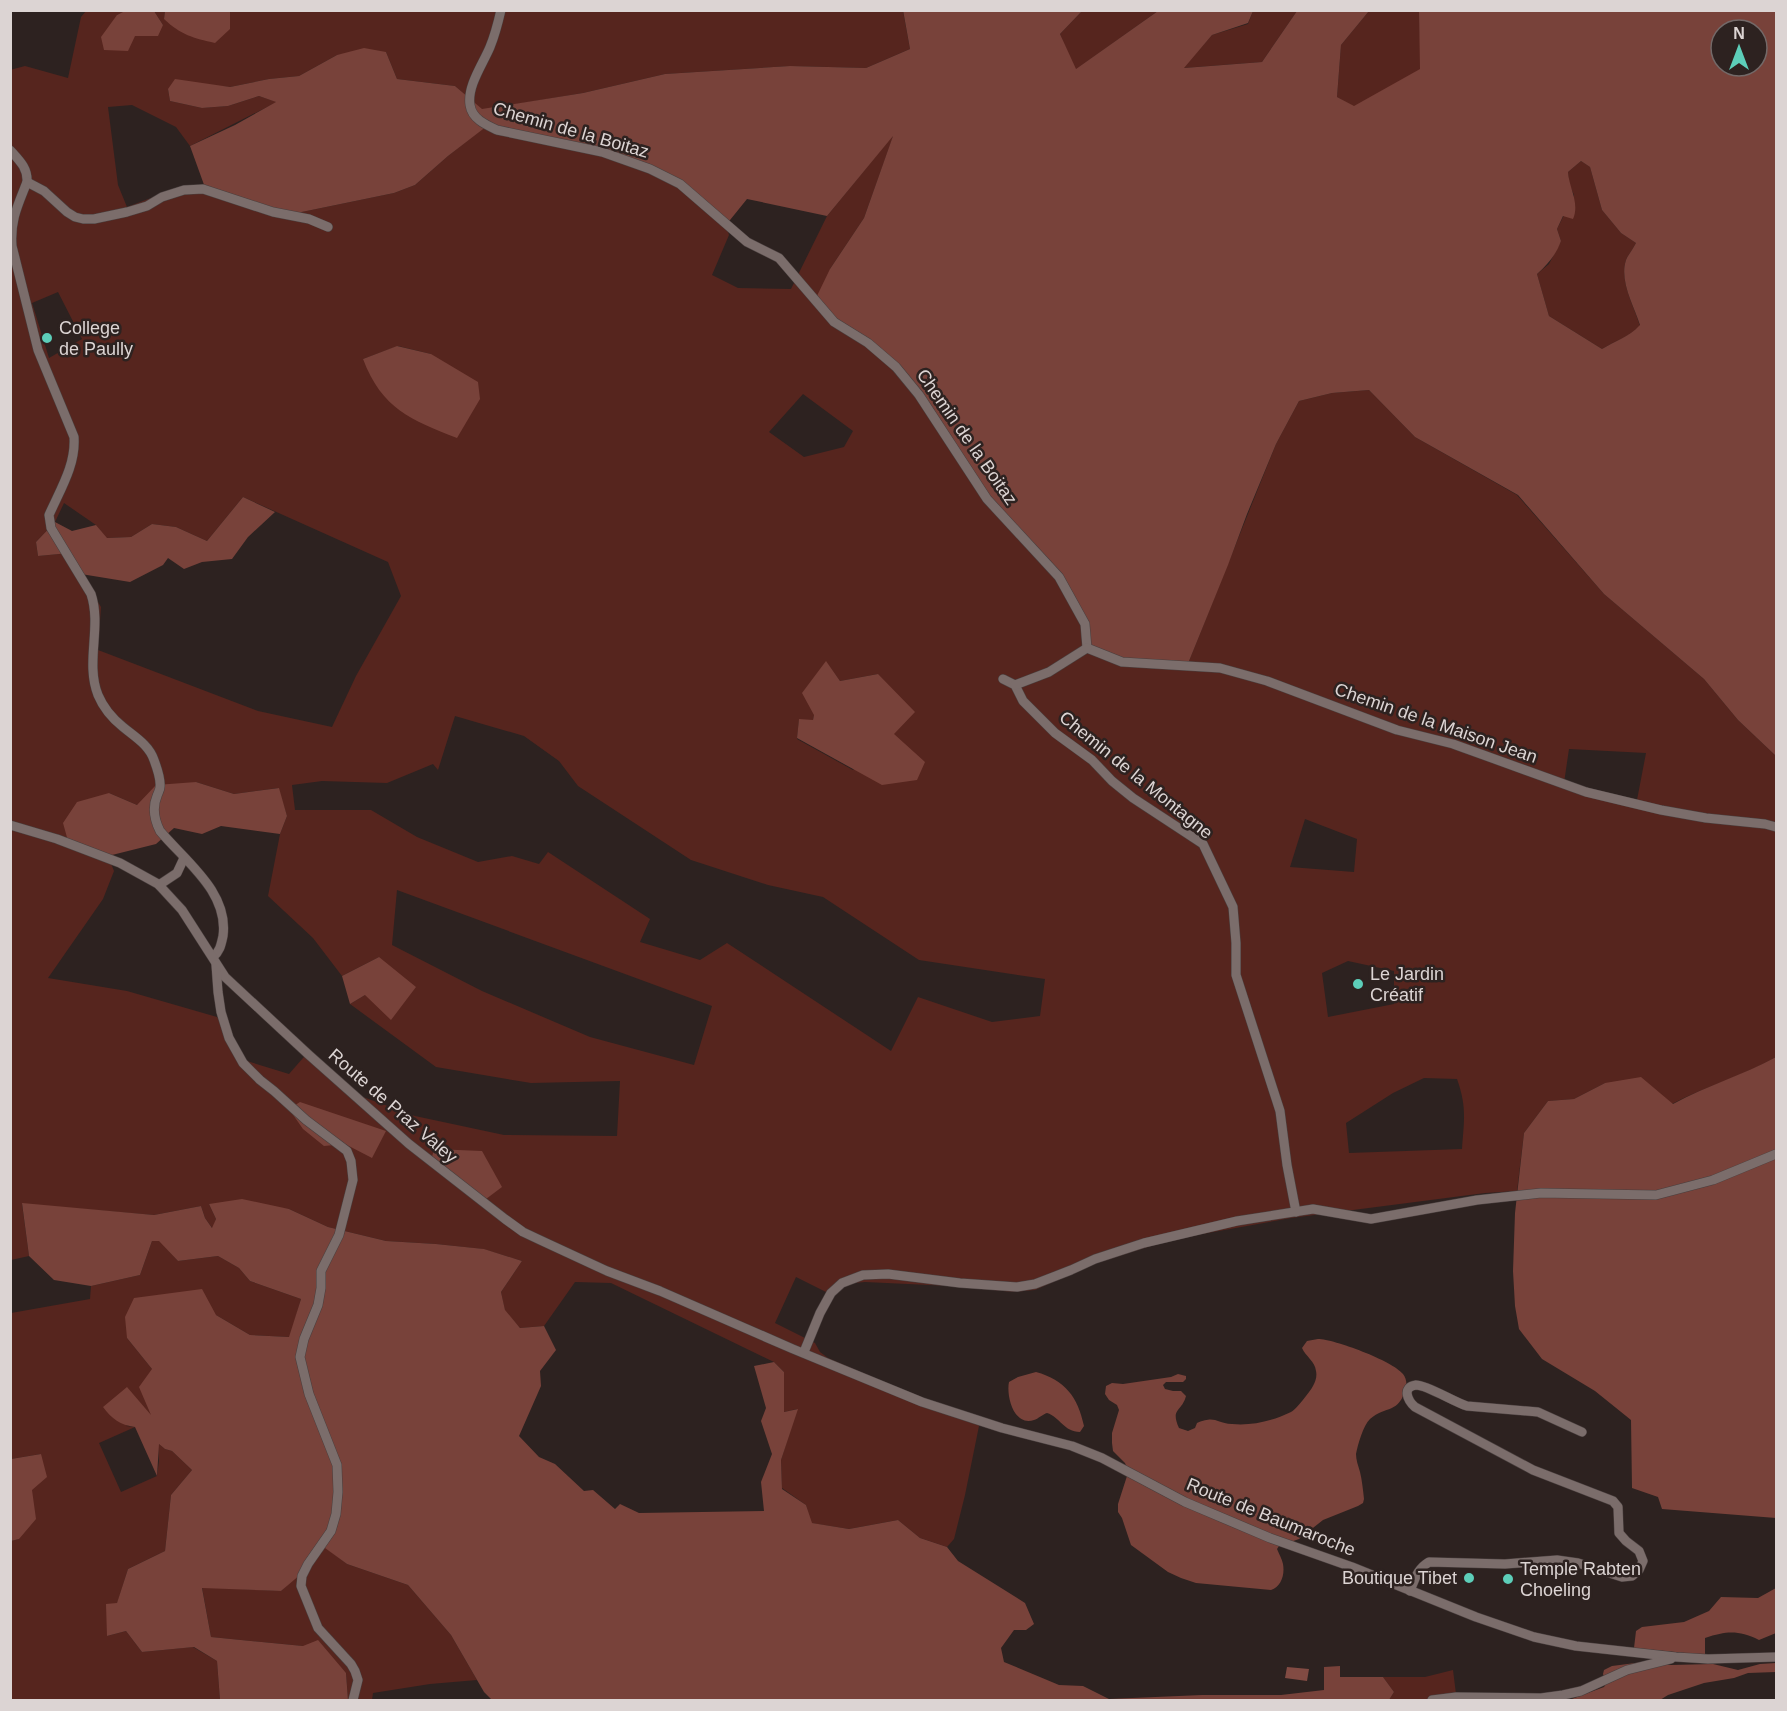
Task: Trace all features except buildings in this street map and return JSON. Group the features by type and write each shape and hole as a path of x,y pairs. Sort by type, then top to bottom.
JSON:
{"street":[{"name":"Chemin de la Boitaz","path":"501,10 493,39 472,88 470,108 477,117 497,130 602,152 650,169 680,184 747,242 779,258 834,322 868,343 896,367 919,395 987,499 1059,577 1085,624 1087,648"},
{"path":"10,150 25,167 27,182 13,215 12,246 38,350 74,437 73,460 49,522 91,594 95,605 96,621 92,654 97,691 102,704 120,725 150,750 160,788 154,811 155,821 160,831 209,886 221,908 224,922 222,940 214,960 221,1012 229,1038 243,1063 306,1120 346,1151 351,1161 353,1180 339,1235 321,1271 318,1305 304,1339 300,1357 309,1394 337,1466 338,1492 332,1531 308,1564 302,1576 301,1586 318,1628 355,1671 358,1680 353,1701"},
{"path":"27,182 44,191 67,212 83,219 127,212 184,190 203,189 273,212 309,219 328,227"},
{"path":"1015,685 1049,672 1087,648"},
{"name":"Chemin de la Maison Jean","path":"1087,648 1122,662 1220,668 1267,681 1397,730 1453,744 1586,792 1706,818 1776,826"},
{"name":"Chemin de la Montagne","path":"1003,679 1015,685 1023,701 1055,733 1092,760 1112,781 1133,798 1203,844 1233,907 1236,975 1280,1111 1296,1212"},
{"name":"Route de Praz Valey","path":"10,825 57,839 120,863 159,885 182,910 225,977 233,985 401,1137 523,1232 607,1271 804,1352"},
{"path":"159,885 177,873 183,858"},
{"path":"804,1352 831,1293 842,1283 863,1275 888,1274 1017,1287 1035,1284 1095,1259 1144,1243 1237,1221 1313,1209 1371,1219 1477,1200 1541,1193 1656,1195 1713,1180 1776,1154"},
{"name":"Route de Baumaroche","path":"804,1352 922,1402 1002,1428 1072,1446 1102,1458 1185,1502 1270,1538 1352,1567 1476,1617 1555,1642 1676,1657 1708,1659 1776,1657"},
{"path":"1410,1591 1421,1567 1429,1562 1505,1564 1557,1560 1578,1563 1622,1577 1632,1576 1639,1570 1643,1561 1639,1551 1619,1533 1618,1508 1612,1501 1533,1470 1415,1407 1407,1395 1411,1387 1419,1385 1467,1406 1538,1412 1582,1432"},
{"path":"1432,1701 1456,1697 1540,1698 1563,1695 1581,1691 1627,1670 1668,1661 1676,1657"}],"shaded area":[{"path":"127,10 154,11 163,25 158,36 135,36 128,51 104,50 101,37 117,15"},
{"path":"230,10 903,11 910,49 866,68 790,66 665,74 583,93 482,110 455,86 397,79 386,52 337,55 299,76 230,87 205,85 168,89 170,101 202,108 228,106 259,96 277,102 190,146 176,127 132,105 108,107 118,185 127,207 172,190 207,193 292,214 394,193 415,185 487,125 575,145 680,184 726,225 729,235 712,275 738,288 791,289 827,216 894,134 864,218 830,269 868,343 1187,666 1276,444 1299,401 1332,393 1369,390 1415,437 1517,495 1604,594 1704,679 1738,720 1776,756 1776,1057 1672,1104 1605,1083 1574,1099 1548,1101 1524,1133 1517,1191 1485,1193 1291,1218 1191,1236 1097,1263 1035,1290 1014,1292 865,1282 848,1285 834,1296 796,1277 775,1323 815,1343 820,1352 828,1358 924,1399 984,1418 979,1426 954,1539 947,1547 920,1538 898,1520 849,1529 811,1523 806,1505 782,1488 781,1460 797,1409 784,1412 784,1372 774,1362 611,1283 575,1282 544,1326 520,1328 505,1311 501,1292 522,1261 483,1249 386,1241 328,1227 289,1209 209,1204 216,1219 213,1229 205,1218 201,1206 154,1215 22,1204 29,1256 11,1260 10,70 25,66 68,78 81,17 86,11 127,11 117,15 134,36 163,25 154,11 165,11 164,19 231,12","holes":["58,292 82,339 49,358 32,303","398,346 431,354 363,359","803,394 853,431 844,447 804,457 769,432","243,497 388,562 401,596 356,676 332,727 258,711 98,650 101,607 70,553 38,556 36,542 55,522 64,503 96,525 106,538 131,537 152,524 176,527 207,541","826,662 840,681 878,674 893,734 853,770 797,739 799,720 813,720","455,716 524,736 559,761 578,786 691,860 768,885 823,897 919,960 1045,979 1040,1016 992,1022 918,997 891,1051 727,943 700,960 640,942 650,919 548,852 539,864 512,856 478,862 417,837 371,810 295,810 292,785 322,781 387,783 433,764 438,770","1569,749 1646,753 1637,800 1564,783","196,782 234,794 278,788 287,816 280,834 268,896 313,938 342,976 379,957 365,995 350,1004 436,1067 531,1083 620,1081 617,1136 504,1135 415,1116 363,1097 310,1050 289,1074 247,1061 217,1017 127,991 48,978 103,899 114,871 108,856 109,793 137,805","1305,819 1357,839 1354,872 1290,867","397,890 712,1006 694,1065 590,1037 482,991 392,945","1348,961 1394,971 1394,1004 1328,1017 1322,973","1424,1078 1457,1079 1464,1106 1462,1149 1349,1153 1346,1123 1393,1093"]},
{"path":"230,10 230,29 215,43 188,35 164,19 165,11"},
{"path":"903,10 1082,11 1060,34 1076,69 1158,11 1253,11 1248,23 1212,35 1184,68 1262,62 1297,11 1369,11 1341,45 1337,97 1354,106 1420,69 1419,11 1776,11 1776,756 1738,720 1704,679 1604,594 1518,495 1415,437 1369,390 1332,393 1299,401 1276,444 1187,666 1122,662 1087,648 1085,624 1059,577 987,499 896,367 834,322 815,300 830,269 864,218 893,136 827,216 747,199 726,225 680,184 650,169 487,126 415,185 394,193 292,214 207,193 190,146 235,125 276,102 259,96 228,106 202,108 170,101 168,89 175,79 230,87 299,76 337,55 364,48 386,52 397,79 455,86 482,109 583,93 665,74 790,66 866,68 910,49","holes":["1581,161 1590,167 1602,210 1621,233 1636,243 1626,260 1624,276 1640,325 1627,336 1602,349 1549,316 1537,274 1545,267 1559,246 1561,241 1557,229 1563,216 1573,219 1575,213 1575,201 1568,172"]},
{"path":"1082,11 1158,11 1075,70 1060,34"},
{"path":"1253,11 1297,11 1262,62 1183,68 1212,35 1248,24"},
{"path":"1369,11 1419,11 1421,69 1354,107 1337,97 1341,45"},
{"path":"1581,161 1590,167 1602,210 1621,233 1636,243 1626,260 1624,276 1640,326 1627,336 1602,349 1549,316 1537,274 1549,264 1561,241 1557,229 1574,195 1569,184 1568,172"},
{"path":"397,346 431,354 478,382 480,399 457,438 412,418 389,401 379,390 363,359"},
{"path":"243,497 275,512 248,537 232,559 202,562 184,569 168,558 163,565 130,582 81,574 70,553 38,556 36,542 55,522 72,531 96,525 107,538 131,537 152,524 176,527 207,541"},
{"path":"826,661 840,681 878,674 915,712 894,734 925,762 917,780 882,785 797,738 799,719 813,720 814,715 802,693"},
{"path":"196,782 234,794 279,788 287,816 280,834 221,826 202,834 174,828 156,844 108,856 68,841 63,823 77,802 109,793 137,805 156,785"},
{"path":"379,957 416,987 391,1020 365,995 350,1004 342,976"},
{"path":"1776,1057 1776,1518 1662,1509 1658,1497 1632,1488 1631,1420 1595,1391 1542,1359 1519,1329 1513,1271 1515,1213 1524,1133 1548,1101 1574,1099 1605,1083 1641,1077 1673,1104"},
{"path":"300,1102 386,1131 372,1158 345,1144 324,1146 303,1129 289,1109"},
{"path":"434,1149 482,1151 502,1187 486,1199 432,1157"},
{"path":"242,1199 289,1209 328,1227 386,1241 484,1249 522,1261 501,1292 505,1310 520,1328 544,1326 556,1350 540,1371 541,1386 519,1436 539,1457 555,1464 584,1491 593,1490 615,1509 620,1504 639,1513 764,1511 761,1482 772,1454 761,1421 766,1408 754,1366 774,1362 784,1372 784,1412 798,1409 781,1460 782,1489 806,1505 812,1523 849,1529 898,1520 920,1538 947,1547 958,1561 1025,1603 1034,1624 1026,1630 1014,1630 1001,1648 1004,1662 1059,1685 1083,1686 1109,1699 1202,1695 1281,1695 1324,1690 1324,1667 1340,1666 1340,1677 1383,1677 1394,1692 1389,1700 492,1700 484,1692 451,1635 408,1585 347,1564 325,1548 314,1563 281,1591 202,1588 211,1637 303,1646 318,1640 346,1673 348,1700 220,1700 217,1661 194,1647 142,1652 126,1631 107,1636 106,1604 117,1603 128,1569 165,1551 171,1495 192,1470 172,1451 159,1444 157,1476 135,1427 117,1421 103,1407 127,1387 151,1415 139,1387 152,1369 127,1338 125,1317 134,1298 202,1289 216,1315 250,1335 289,1337 301,1299 250,1281 239,1268 218,1256 178,1261 159,1241 152,1241 140,1275 91,1286 54,1280 29,1256 22,1203 154,1215 201,1206 212,1228 216,1219 209,1204"},
{"path":"152,1241 160,1241 178,1261 218,1256 239,1268 250,1281 301,1299 290,1337 250,1335 216,1315 127,1338 152,1369 152,1417 126,1426 135,1427 99,1443 121,1492 157,1476 158,1443 172,1451 192,1470 171,1495 165,1551 128,1569 107,1636 126,1631 142,1652 193,1647 217,1661 220,1700 11,1700 11,1541 19,1539 41,1454 11,1459 11,1313 90,1299 91,1286 140,1275"},
{"path":"1318,1339 1337,1343 1376,1357 1397,1369 1406,1380 1406,1387 1400,1402 1370,1419 1361,1435 1356,1454 1363,1503 1323,1520 1299,1539 1279,1546 1277,1549 1283,1564 1283,1576 1280,1583 1271,1590 1196,1583 1168,1572 1131,1545 1118,1512 1118,1504 1127,1476 1125,1463 1113,1451 1112,1443 1112,1433 1119,1410 1105,1394 1106,1386 1112,1383 1123,1384 1178,1374 1186,1376 1186,1379 1183,1382 1166,1382 1163,1385 1165,1389 1181,1391 1186,1396 1176,1413 1179,1428 1188,1431 1195,1428 1197,1423 1208,1420 1239,1424 1262,1422 1291,1412 1310,1390 1315,1381 1316,1371 1314,1364 1302,1348 1307,1341"},
{"path":"1036,1372 1055,1380 1069,1391 1078,1406 1084,1426 1080,1432 1070,1430 1047,1413 1027,1421 1017,1415 1010,1402 1009,1382"},
{"path":"41,1454 47,1477 32,1490 36,1519 19,1539 11,1541 11,1459"},
{"path":"325,1547 347,1564 408,1585 451,1635 477,1680 430,1684 373,1693 372,1700 348,1700 346,1673 303,1646 211,1637 202,1587 281,1591"},
{"path":"1776,1588 1776,1633 1759,1640 1745,1634 1732,1633 1705,1638 1705,1655 1634,1648 1636,1631 1642,1627 1684,1622 1709,1611 1721,1597 1758,1598"},
{"path":"1643,1662 1671,1665 1713,1664 1738,1670 1760,1664 1776,1663 1776,1672 1748,1673 1704,1683 1660,1700 1569,1700 1604,1687 1606,1684 1604,1670 1612,1666"},
{"path":"1287,1667 1309,1669 1307,1681 1285,1678"},
{"path":"1453,1670 1456,1694 1541,1695 1580,1689 1565,1700 1389,1700 1394,1692 1383,1677 1425,1677"}],"place":[{"name":"College de Paully","path":"47,338"},
{"name":"Le Jardin Créatif","path":"1358,984"},
{"name":"Boutique Tibet","path":"1469,1578"},
{"name":"Temple Rabten Choeling","path":"1508,1579"}]}
